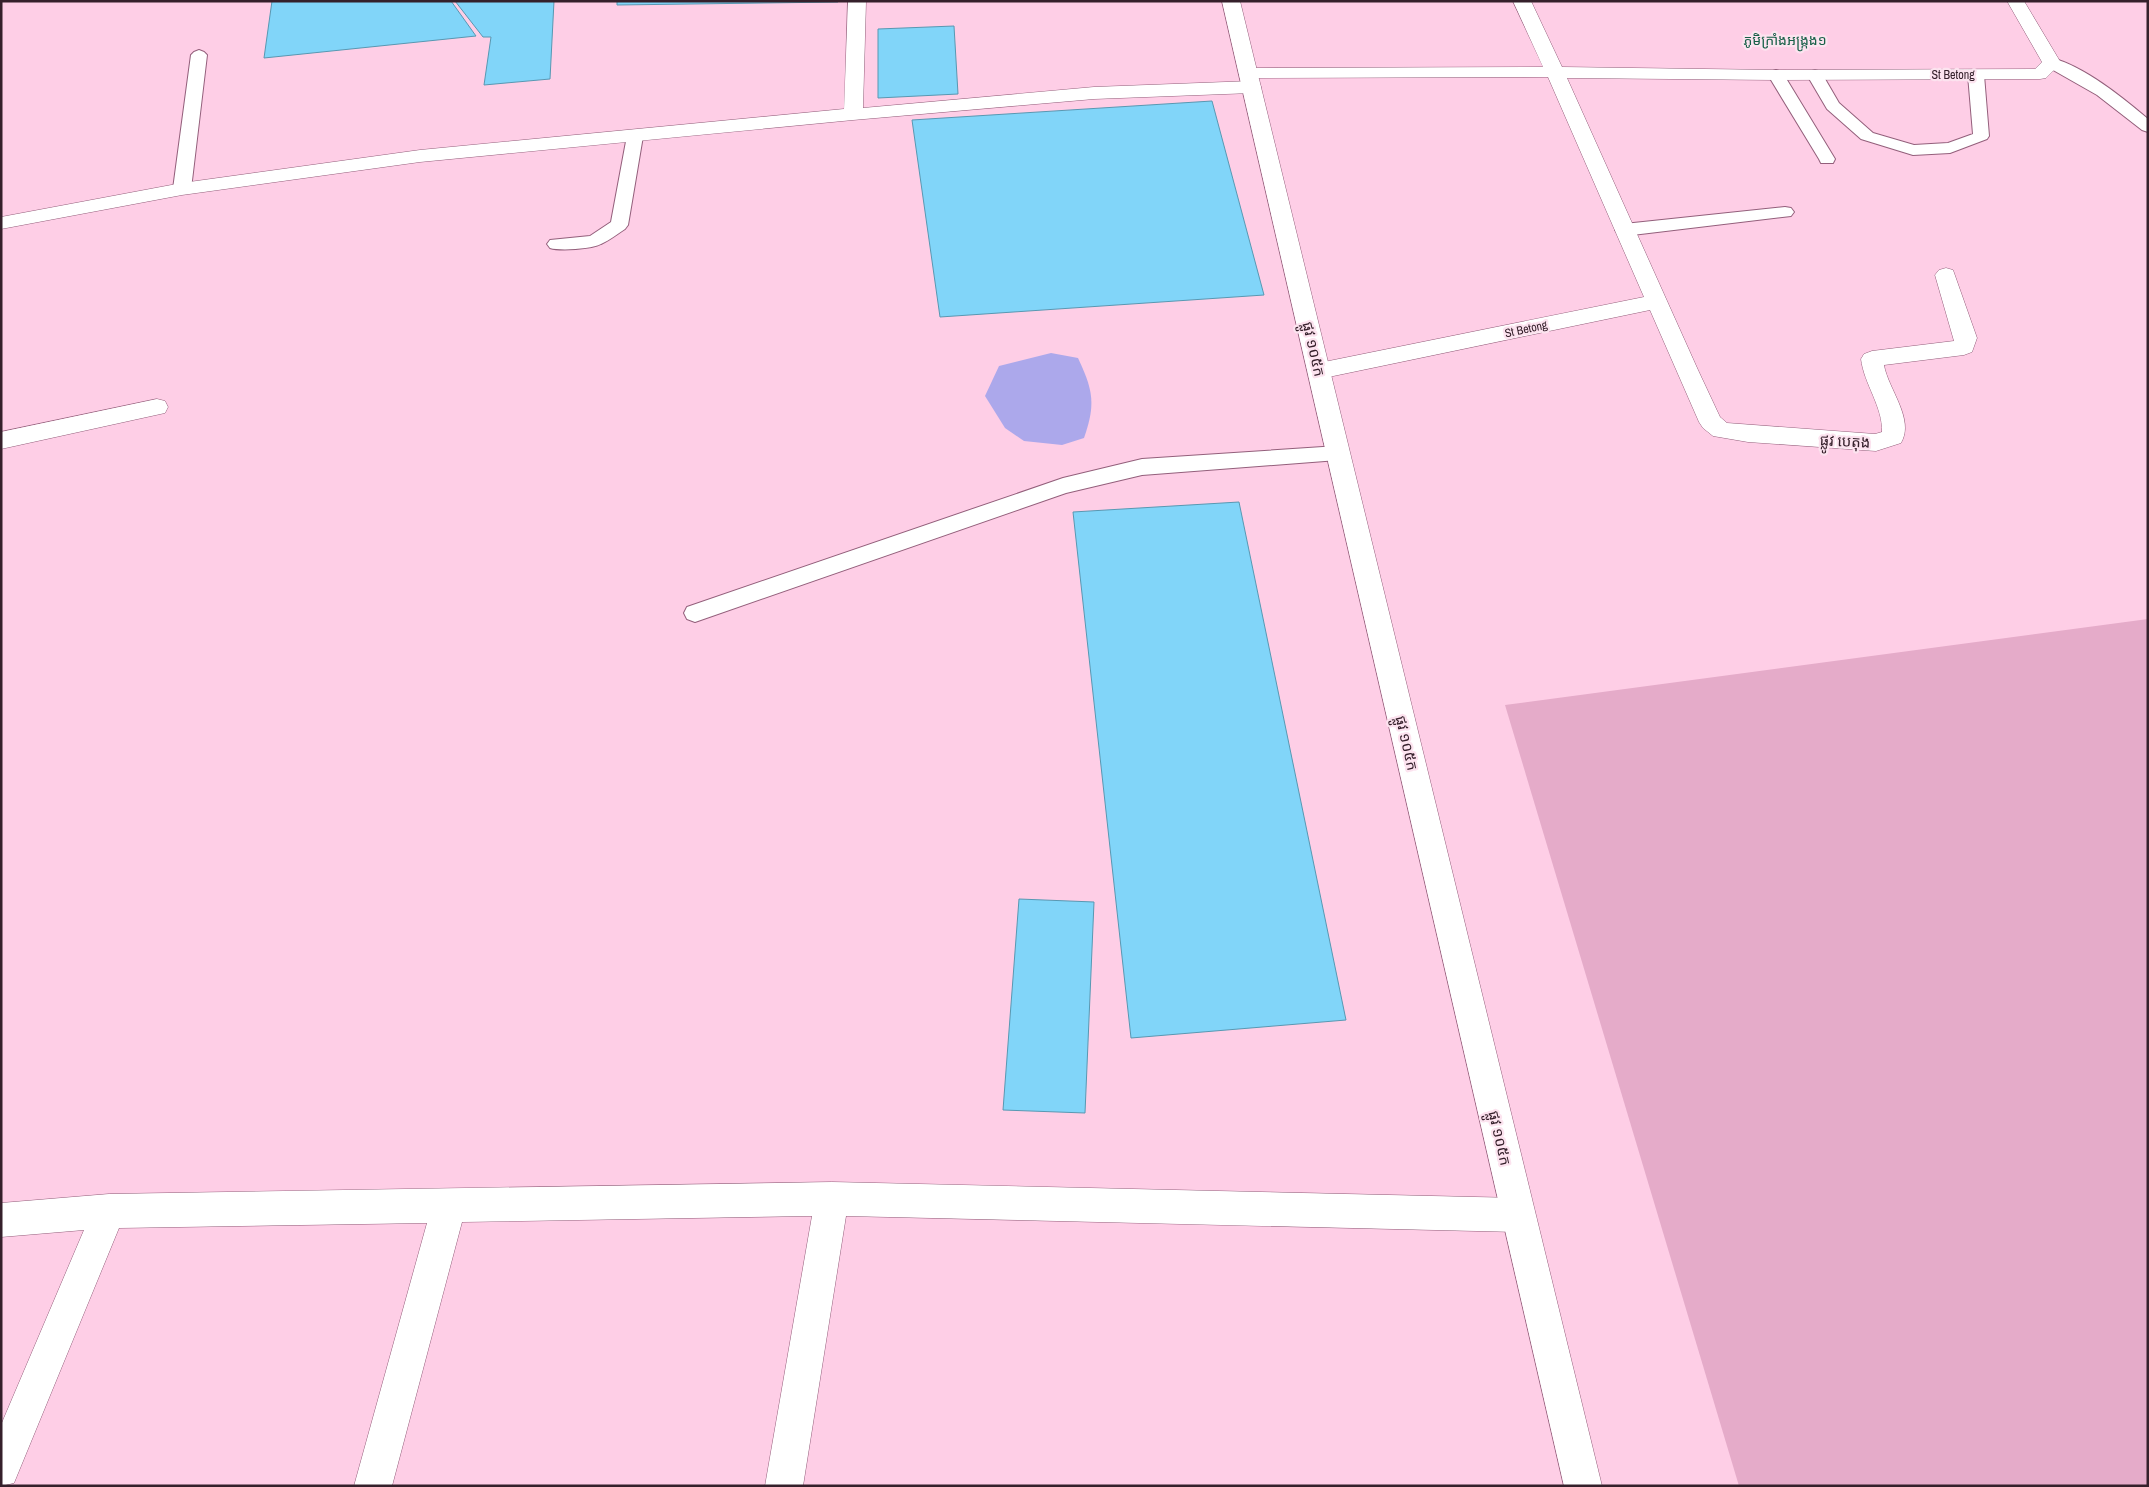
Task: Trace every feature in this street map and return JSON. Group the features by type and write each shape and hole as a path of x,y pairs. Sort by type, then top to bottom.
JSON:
{"street":[{"path":"853,114 857,1"},
{"name":"ផ្លូវ ១០៥ក","path":"1231,1 1582,1486"},
{"path":"1522,1 1556,72 1655,302"},
{"path":"2015,1 2052,64"},
{"name":"St Betong","path":"1,223 182,188 420,156 853,114 1250,80 1556,72 1776,75 2040,74 2052,64"},
{"name":"ផ្លូវ បេតុង","path":"1655,302 1711,422 1721,430 1748,434 1876,443 1893,437 1895,427 1873,373 1872,360 1964,347 1966,338 1946,276"},
{"name":"St Betong","path":"1319,371 1655,302"},
{"path":"1,441 157,407"},
{"path":"1,1220 109,1211 832,1199 1518,1216"},
{"path":"784,1486 832,1199"},
{"path":"373,1486 449,1206"},
{"path":"1,1470 109,1211"}],"lane":[{"path":"182,188 199,55"},
{"path":"2052,64 2077,74 2116,101 2148,127"},
{"path":"1776,75 1827,159"},
{"path":"1815,75 1833,106 1868,136 1913,150 1950,148 1980,136 1976,75"},
{"path":"556,244 594,241 619,225 635,136"},
{"path":"1624,230 1785,212"},
{"path":"695,613 1063,486 1142,467 1338,453"}],"shaded area":[{"path":"1051,353 1078,358 1090,388 1090,416 1084,438 1062,445 1024,441 1005,428 985,396 999,366"},
{"path":"2148,619 2148,1486 1739,1486 1505,705"}],"building":[{"path":"272,1 451,1 476,36 264,58"},
{"path":"455,1 554,1 550,79 484,85 491,37 483,37"},
{"path":"617,1 838,1 838,2 617,5"},
{"path":"954,26 958,94 878,98 878,29"},
{"path":"1212,101 1264,295 940,317 912,120"},
{"path":"1239,502 1346,1020 1131,1038 1073,512"},
{"path":"1019,899 1094,902 1085,1113 1003,1110"}],"district":[{"name":"ភូមិក្រាំងអង្រ្កង១","path":"1785,40"}]}
